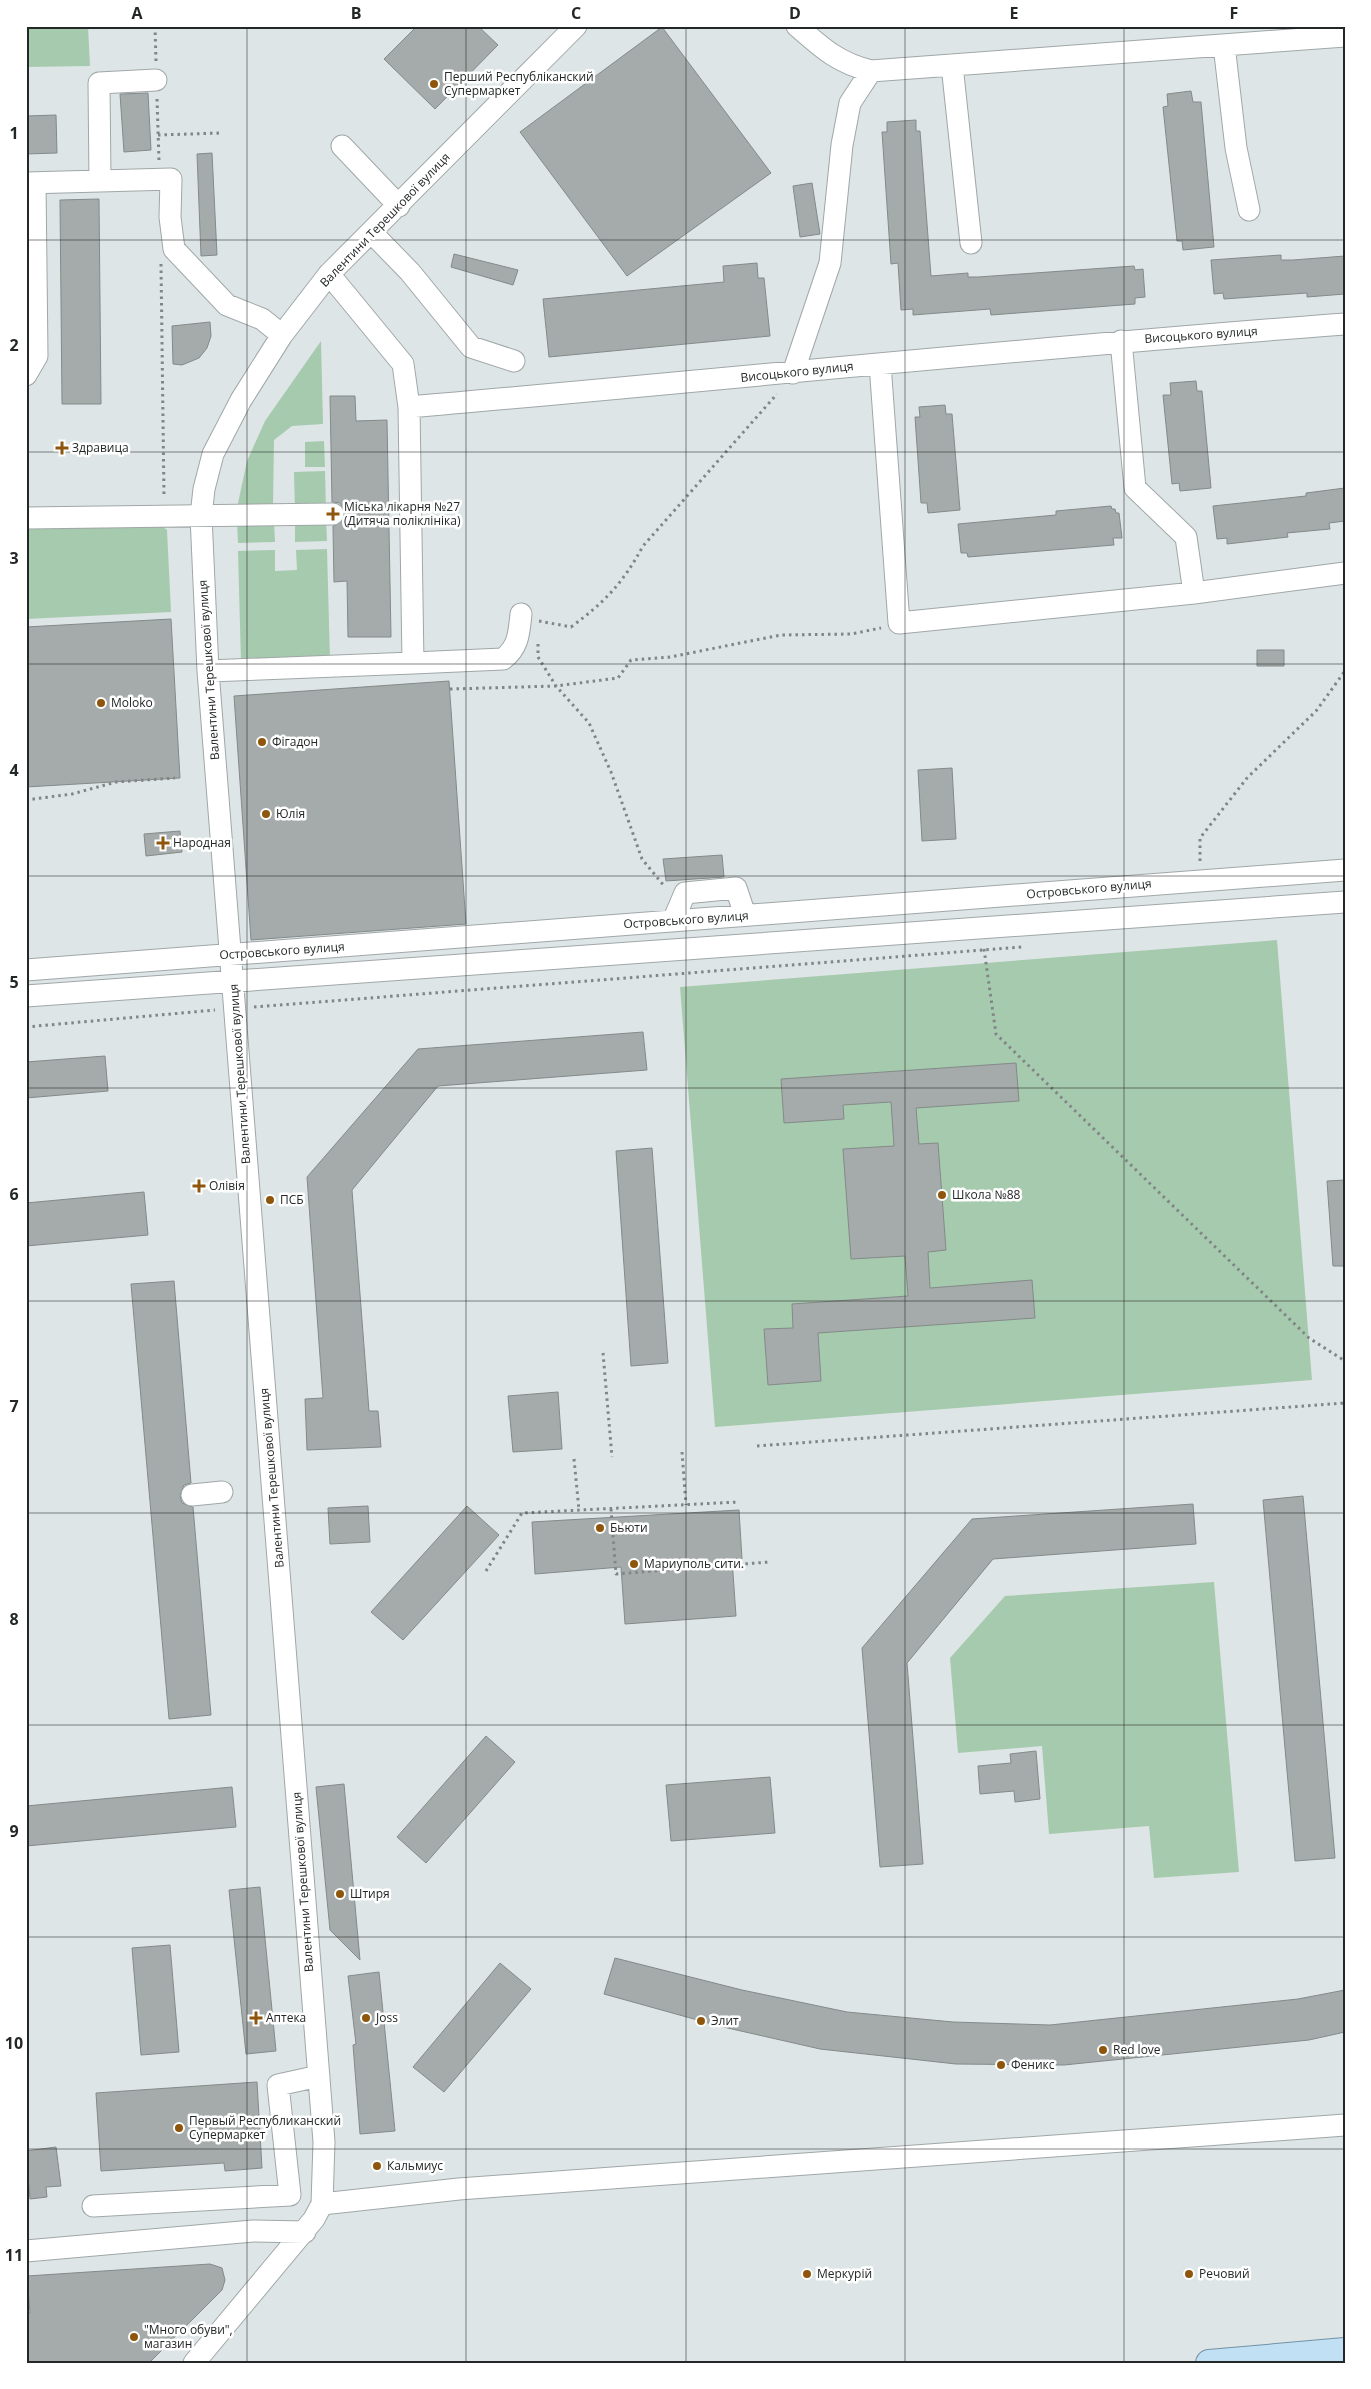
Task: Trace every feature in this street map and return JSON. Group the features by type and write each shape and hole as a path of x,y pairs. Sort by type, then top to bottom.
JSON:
{"main road":[{"path":"1209,2363 1305,2358 1345,2351"}],"street":[{"name":"Валентини Терешкової вулиця","path":"322,2204 324,2142 208,671 201,516 204,489 213,454 241,400 282,335 330,274 576,26"},
{"path":"797,26 830,55 851,66 871,71 1345,36"},
{"path":"1224,45 1236,148 1249,210"},
{"path":"952,65 971,243"},
{"path":"793,373 830,263 842,145 850,103 871,71"},
{"path":"100,181 99,83 156,80"},
{"path":"342,146 399,206"},
{"path":"26,375 37,356 31,183 171,179 170,217 174,249 227,305 262,319 282,335"},
{"path":"372,233 410,272 471,347 514,361"},
{"path":"330,274 403,364 409,407 413,663"},
{"name":"Висоцького вулиця","path":"409,407 793,373 1121,341 1345,324"},
{"path":"1121,341 1134,488 1186,537 1194,593"},
{"path":"880,364 899,623 1194,593 1345,574"},
{"path":"26,518 333,514"},
{"path":"208,671 504,659 510,654 516,644 521,614"},
{"name":"Островського вулиця","path":"26,970 1345,870"},
{"path":"671,921 685,893 707,890 736,888 744,915"},
{"path":"26,996 1345,902"},
{"path":"192,1495 222,1492"},
{"path":"93,2206 290,2195 278,2085 319,2076"},
{"path":"194,2363 304,2232 322,2204 468,2188 1345,2124"},
{"path":"26,2251 252,2232 304,2232"}],"path":[{"path":"155,26 160,180"},
{"path":"158,134 221,133"},
{"path":"161,259 165,516"},
{"path":"537,629 537,620 570,626 595,609 628,575 643,546 793,373"},
{"path":"450,689 556,686 618,678 631,660 670,657 781,635 874,631 899,623"},
{"path":"538,638 538,657 556,686 589,723 611,772 642,859 667,889 671,921"},
{"path":"1200,881 1200,838 1247,778 1316,711 1345,671"},
{"path":"26,800 72,794 116,782 175,778"},
{"path":"981,928 996,1034 1309,1338 1345,1361"},
{"path":"26,1027 235,1008 1023,948"},
{"path":"603,1353 612,1457"},
{"path":"757,1446 1345,1403"},
{"path":"682,1452 686,1505"},
{"path":"574,1460 578,1510"},
{"path":"486,1571 522,1513 738,1502"},
{"path":"611,1509 616,1574 769,1562"}],"green space":[{"path":"26,26 88,26 90,66 26,67"},
{"path":"321,341 323,424 292,426 274,440 273,506 237,508 247,461 265,421"},
{"path":"324,441 325,467 305,467 305,442"},
{"path":"325,471 326,511 295,512 294,472"},
{"path":"326,519 327,541 295,542 295,520"},
{"path":"274,521 275,542 238,543 237,522"},
{"path":"26,525 162,526 167,530 171,612 26,619"},
{"path":"327,549 330,660 241,662 238,551 275,550 275,571 297,570 296,550"},
{"path":"1277,940 1312,1380 715,1427 680,987"},
{"path":"1214,1582 1239,1872 1154,1878 1149,1826 1049,1834 1042,1746 958,1753 950,1658 1005,1596"}],"building":[{"name":"Перший Республiканский Супермаркет","path":"417,26 478,26 498,45 435,109 384,59"},
{"path":"662,27 771,173 627,276 520,132"},
{"path":"1191,91 1193,102 1201,102 1214,247 1183,250 1182,241 1177,241 1163,107 1168,106 1167,94"},
{"path":"148,93 151,150 124,152 120,94"},
{"path":"56,115 57,153 26,154 26,116"},
{"path":"916,120 916,131 920,131 931,276 968,273 968,277 978,277 1134,266 1135,270 1143,269 1145,297 1135,298 1135,304 991,315 990,309 913,315 913,309 901,310 898,263 891,264 882,132 887,132 887,122"},
{"path":"212,153 217,255 201,256 197,154"},
{"path":"812,183 820,234 800,237 793,186"},
{"path":"99,199 101,404 62,404 60,200"},
{"path":"454,254 518,270 513,285 451,267"},
{"path":"1281,255 1281,260 1345,256 1345,294 1307,297 1307,293 1224,299 1223,293 1214,294 1211,260"},
{"path":"757,263 758,278 764,278 770,336 549,357 543,299 724,282 723,266"},
{"path":"210,322 211,336 207,348 199,358 182,365 173,364 172,326"},
{"path":"1196,381 1197,391 1202,391 1211,488 1180,491 1179,483 1172,484 1163,395 1171,395 1170,383"},
{"path":"330,396 355,396 356,421 387,420 391,637 348,637 347,581 334,582 333,526 344,520 345,513 340,503 332,502"},
{"path":"945,405 946,414 952,414 960,510 928,513 927,503 921,503 915,417 920,417 919,407"},
{"path":"1345,488 1345,521 1329,523 1330,529 1287,533 1288,537 1227,544 1227,538 1217,539 1213,506 1306,496 1306,493"},
{"path":"1111,506 1112,509 1115,509 1116,513 1119,513 1122,538 1113,538 1114,545 968,557 967,553 961,553 958,524 1056,515 1056,511"},
{"name":"Moloko","path":"171,619 180,778 26,787 26,627"},
{"path":"1257,650 1284,650 1284,666 1257,666"},
{"path":"449,681 466,924 251,940 234,696"},
{"path":"952,768 956,839 922,841 918,770"},
{"name":"Народная","path":"180,831 182,852 146,856 144,834"},
{"path":"722,855 724,877 666,881 663,859"},
{"path":"643,1032 647,1070 438,1086 352,1190 369,1411 378,1411 381,1447 307,1450 305,1399 323,1398 307,1177 418,1049"},
{"path":"105,1056 108,1091 26,1098 26,1062"},
{"path":"1016,1063 1019,1101 916,1108 919,1144 938,1143 946,1250 928,1252 930,1288 1032,1280 1035,1318 818,1333 821,1381 768,1385 764,1329 793,1328 792,1304 908,1296 905,1256 851,1259 843,1149 894,1146 891,1102 843,1105 844,1119 784,1123 781,1079"},
{"path":"652,1148 668,1363 631,1366 616,1151"},
{"path":"1345,1180 1345,1266 1333,1266 1327,1181"},
{"path":"144,1192 148,1235 26,1246 26,1203"},
{"path":"174,1281 191,1483 184,1485 180,1496 182,1503 193,1507 211,1715 169,1719 131,1284"},
{"path":"558,1392 562,1449 513,1452 508,1396"},
{"path":"1303,1496 1335,1858 1295,1861 1263,1500"},
{"path":"1193,1504 1196,1544 993,1559 907,1663 923,1864 880,1867 862,1648 972,1519"},
{"path":"368,1506 370,1542 330,1544 328,1508"},
{"path":"467,1506 499,1535 403,1640 371,1612"},
{"path":"739,1510 742,1559 732,1559 736,1616 625,1624 621,1567 535,1574 532,1522"},
{"path":"486,1736 515,1762 426,1863 397,1837"},
{"path":"1036,1751 1040,1799 1015,1802 1014,1791 980,1794 978,1766 1011,1763 1010,1754"},
{"path":"770,1777 775,1833 671,1841 666,1785"},
{"path":"344,1784 360,1960 330,1930 316,1787"},
{"path":"232,1787 236,1827 26,1846 26,1806"},
{"path":"260,1887 276,2051 246,2054 229,1890"},
{"path":"170,1945 179,2052 141,2055 132,1948"},
{"path":"615,1958 742,1990 847,2012 953,2022 1050,2025 1298,1999 1345,1990 1345,2032 1309,2040 1064,2065 956,2064 820,2049 719,2026 604,1994"},
{"path":"500,1963 531,1989 444,2092 413,2067"},
{"path":"379,1972 395,2131 360,2134 353,2045 356,2044 348,1976"},
{"name":"Первый Республиканский Супермаркет","path":"257,2082 262,2168 225,2171 224,2163 101,2171 96,2093"},
{"path":"56,2147 61,2186 46,2187 47,2197 30,2199 26,2151"},
{"name":"\"Много обуви\", магазин","path":"210,2264 222,2268 225,2280 222,2290 149,2363 26,2363 26,2313 30,2313 27,2276"}],"place":[{"name":"Перший Республiканский Супермаркет","path":"434,84"},
{"name":"Здравица","path":"62,448"},
{"name":"Міська лікарня №27 (Дитяча поліклініка)","path":"333,514"},
{"name":"Moloko","path":"101,703"},
{"name":"Фігадон","path":"262,742"},
{"name":"Юлія","path":"266,814"},
{"name":"Народная","path":"163,843"},
{"name":"Олівія","path":"199,1186"},
{"name":"Школа №88","path":"942,1195"},
{"name":"ПСБ","path":"270,1200"},
{"name":"Бьюти","path":"600,1528"},
{"name":"Мариуполь сити.","path":"634,1564"},
{"name":"Штиря","path":"340,1894"},
{"name":"Аптека","path":"256,2018"},
{"name":"Joss","path":"366,2018"},
{"name":"Элит","path":"701,2021"},
{"name":"Red love","path":"1103,2050"},
{"name":"Феникс","path":"1001,2065"},
{"name":"Первый Республиканский Супермаркет","path":"179,2128"},
{"name":"Кальмиус","path":"377,2166"},
{"name":"Меркурій","path":"807,2274"},
{"name":"Речовий","path":"1189,2274"},
{"name":"\"Много обуви\", магазин","path":"134,2337"}]}
